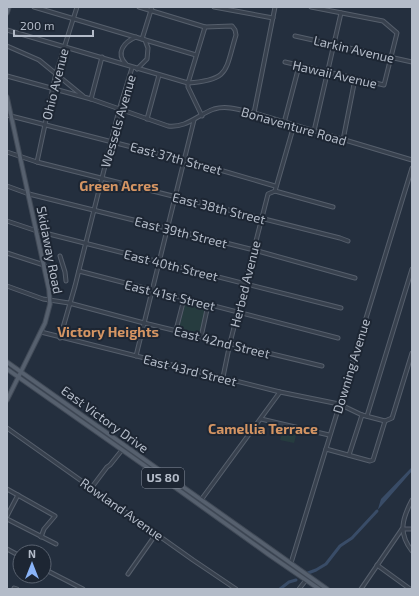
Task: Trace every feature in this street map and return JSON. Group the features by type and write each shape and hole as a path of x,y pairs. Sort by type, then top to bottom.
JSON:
{"main road":[{"path":"7,13 9,7"},
{"name":"Skidaway Road","path":"7,97 9,116 21,157 50,299 49,313 41,332 7,400"},
{"name":"East Victory Drive","path":"7,362 327,589"},
{"name":"East Victory Drive","path":"7,369 270,556 319,589"},
{"path":"155,473 158,469"},
{"path":"220,520 224,516"},
{"path":"270,556 276,556 288,564 290,563"}],"street":[{"path":"34,7 196,55"},
{"name":"Ohio Avenue","path":"37,162 56,74 77,7"},
{"path":"7,30 102,57 128,65 132,68 188,83 205,81 221,76 226,70 236,35 232,26 205,27 152,9 139,7"},
{"path":"214,7 273,18"},
{"path":"254,113 275,7"},
{"path":"311,7 383,21 397,33 390,57"},
{"path":"314,131 334,44 339,7"},
{"name":"Wessels Avenue","path":"137,69 147,59 148,48 144,40 152,9"},
{"path":"202,116 188,87 188,83 205,27"},
{"name":"Larkin Avenue","path":"295,36 412,62"},
{"name":"Wessels Avenue","path":"128,65 124,63 121,51 125,42 136,37"},
{"path":"7,46 39,60 85,98"},
{"path":"91,99 102,57"},
{"name":"Hawaii Avenue","path":"285,62 384,85 390,57"},
{"path":"284,122 299,66"},
{"name":"Wessels Avenue","path":"60,338 119,110 132,68"},
{"path":"147,119 159,75"},
{"name":"Bonaventure Road","path":"7,76 53,90 91,99 158,124 173,126 186,124 214,109 228,108 254,113 412,160"},
{"path":"344,140 355,79"},
{"name":"East 37th Street","path":"9,116 184,160 275,186"},
{"path":"136,356 194,120"},
{"path":"294,126 275,186 275,191 333,207"},
{"name":"East 38th Street","path":"7,152 37,162 348,241"},
{"name":"Downing Avenue","path":"290,563 412,168"},
{"name":"East 39th Street","path":"7,186 29,194 254,250 355,278"},
{"name":"Herbed Avenue","path":"223,378 230,343 268,194 275,191"},
{"name":"East 40th Street","path":"7,221 37,231 341,308"},
{"path":"7,253 44,265"},
{"path":"60,256 66,281"},
{"path":"349,455 365,416 412,269"},
{"name":"East 41st Street","path":"78,271 338,338"},
{"name":"East 42nd Street","path":"7,286 43,299 69,303 144,323 322,366"},
{"path":"176,330 184,299"},
{"path":"201,336 208,304"},
{"name":"East 43rd Street","path":"41,332 280,392 339,404 365,416 385,421"},
{"path":"326,449 370,461 373,460 385,421 392,418 412,353"},
{"path":"201,500 280,392"},
{"path":"261,419 329,435"},
{"name":"Rowland Avenue","path":"7,428 236,589"},
{"path":"92,488 107,467 122,450"},
{"path":"7,489 55,516 44,528 41,537"},
{"path":"7,516 18,495"},
{"path":"361,589 402,529 404,517 412,500"},
{"path":"7,519 56,544"},
{"path":"402,529 412,529"},
{"path":"402,529 412,551"},
{"path":"128,574 156,534"},
{"path":"377,565 410,589"},
{"path":"52,573 83,589"},
{"path":"299,589 306,580"}],"green space":[{"path":"186,301 206,306 200,334 179,328"},
{"path":"284,426 298,429 294,443 280,440"}],"water":[{"path":"412,467 412,471 379,508 359,529 378,509 381,499"}],"waterway":[{"path":"308,573 326,564 340,546 352,538 377,511"},
{"path":"280,589 289,582 296,580"}],"district":[{"name":"Green Acres","path":"119,186"},
{"name":"Victory Heights","path":"108,332"},
{"name":"Camellia Terrace","path":"263,429"}]}
